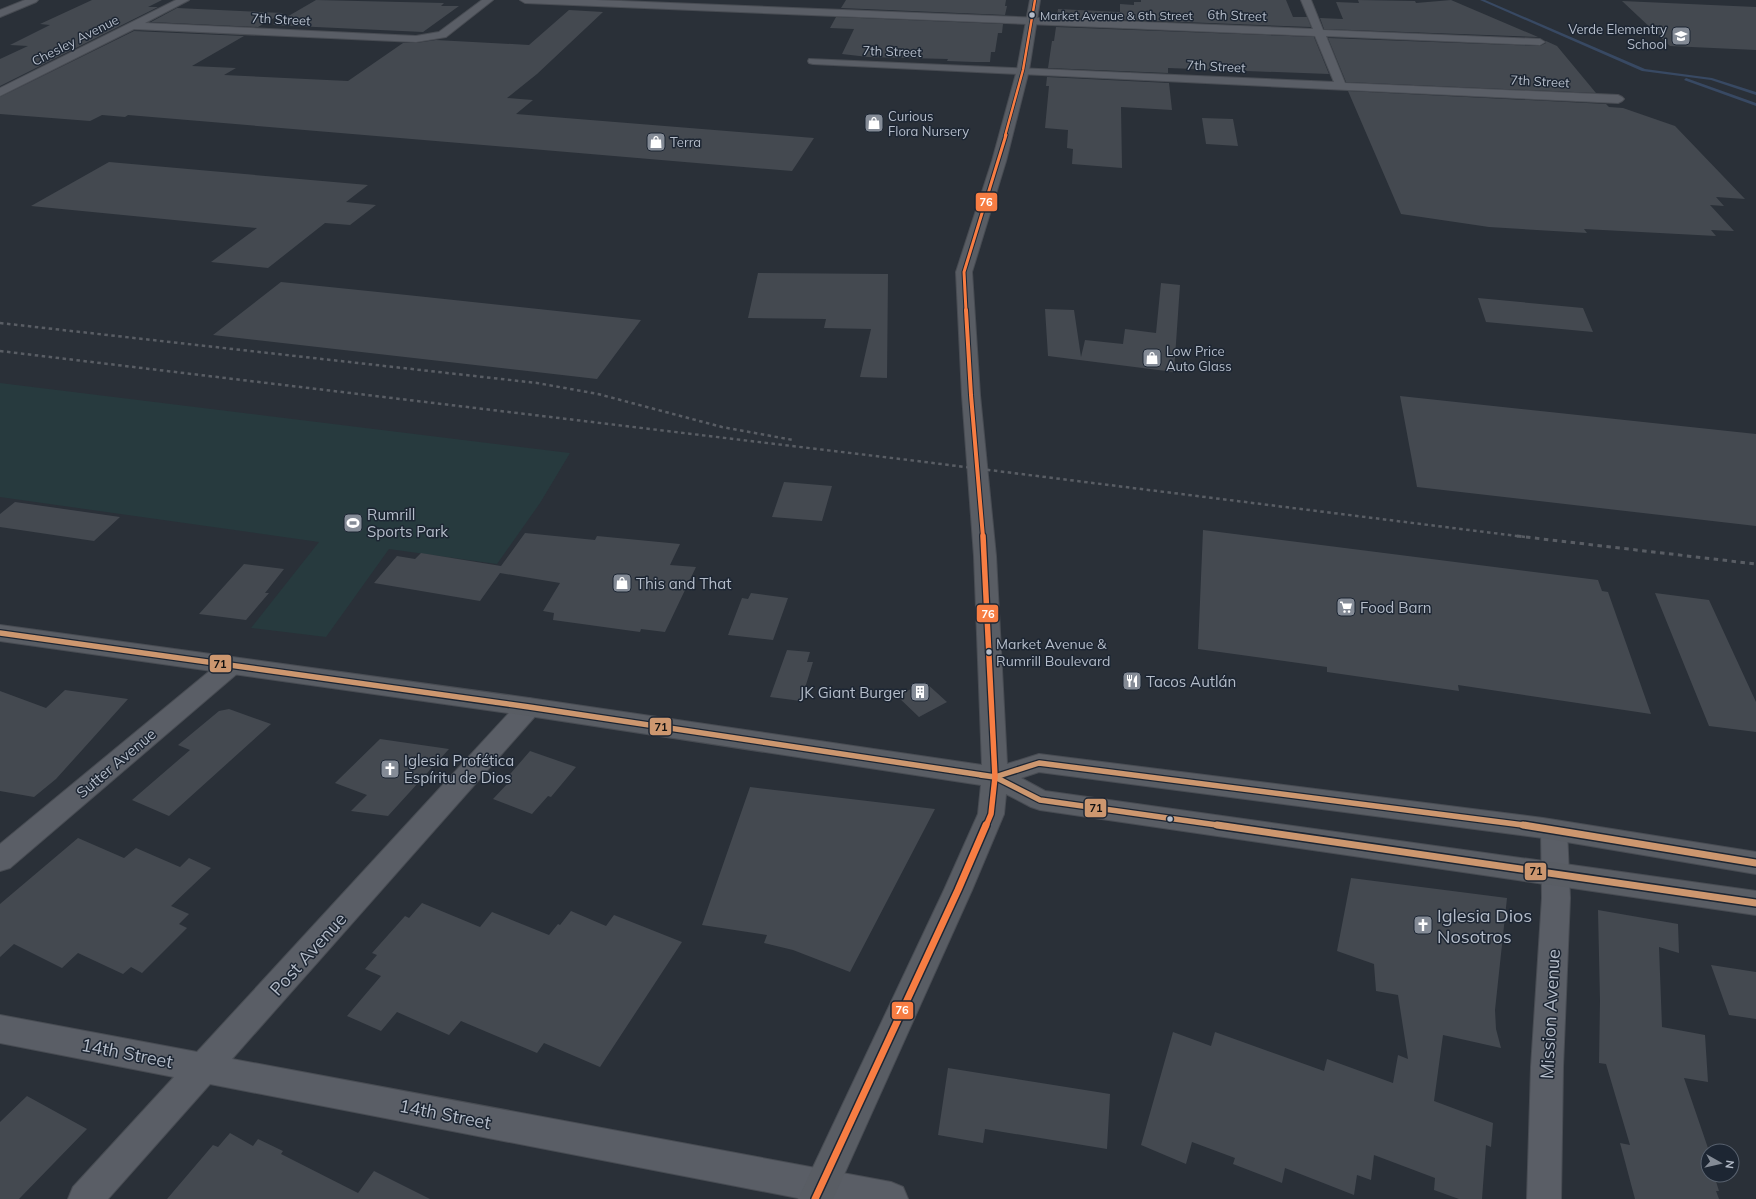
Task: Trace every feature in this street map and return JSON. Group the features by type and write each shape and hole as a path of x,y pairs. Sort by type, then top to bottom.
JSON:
{"street":[{"path":"0,14 33,0"},
{"name":"Chesley Avenue","path":"0,93 184,0"},
{"name":"7th Street","path":"133,26 416,39 428,38 442,34 488,0"},
{"name":"6th Street","path":"525,0 1540,42"},
{"path":"754,9 760,0"},
{"path":"818,1192 958,890 991,814 995,777 988,649 985,556 970,395 964,272 999,161 1023,70 1035,0"},
{"path":"1306,0 1341,86"},
{"name":"7th Street","path":"813,61 1618,98"},
{"path":"0,633 529,708 995,777 1040,800 1756,903"},
{"name":"Sutter Avenue","path":"0,860 231,666"},
{"name":"Post Avenue","path":"85,1199 529,708"},
{"path":"995,777 1039,763 1554,830 1756,863"},
{"name":"Mission Avenue","path":"1544,1199 1547,1067 1556,898 1554,830"},
{"name":"14th Street","path":"0,1029 205,1067 818,1192 891,1199"}],"green space":[{"name":"Rumrill Sports Park","path":"0,383 570,453 540,503 497,564 389,549 326,637 251,628 319,542 0,497"}],"building":[{"path":"92,0 162,0 148,7 158,7 0,86 0,59 28,46 10,45 50,25 40,24"},
{"path":"316,0 444,3 441,6 459,6 423,32 273,25"},
{"path":"846,0 1006,0 1005,6 1007,6 1005,15 841,8"},
{"path":"1141,0 1286,0 1293,17 1307,17 1311,27 1057,17 1058,9 1120,12 1120,4 1134,5 1134,2 1141,2"},
{"path":"1358,0 1415,1 1416,3 1451,0 1538,37 1324,29 1320,18 1343,19 1336,2 1359,3"},
{"path":"1622,1 1756,7 1756,50 1670,46"},
{"path":"177,8 283,13 258,27 151,22"},
{"path":"569,10 603,12 537,74 507,98 533,100 516,114 814,138 792,171 128,115 125,117 102,115 90,121 0,114 0,97 134,31 244,36 192,66 236,68 224,75 348,81 403,43 436,40 529,45"},
{"path":"836,17 1003,24 1002,33 998,33 995,52 991,52 990,62 947,61 948,59 868,57 842,54 854,29 830,28"},
{"path":"1056,27 1314,37 1329,74 1168,68 1168,73 1048,68 1052,41 1054,41"},
{"path":"1328,38 1540,46 1546,43 1546,41 1557,46 1596,93 1346,82"},
{"path":"1047,77 1169,83 1172,110 1121,107 1122,168 1072,164 1073,149 1067,148 1068,130 1045,128 1049,86 1046,86"},
{"path":"1348,91 1606,104 1609,107 1623,108 1675,126 1745,199 1716,197 1724,206 1710,205 1734,231 1711,230 1716,236 1584,229 1587,233 1489,227 1401,214"},
{"path":"1202,118 1233,119 1238,146 1206,144"},
{"path":"109,162 368,185 346,202 376,205 350,225 325,223 268,268 211,262 257,228 31,206"},
{"path":"758,273 888,274 887,378 860,377 871,329 824,328 826,319 748,318"},
{"path":"281,282 641,320 597,379 213,335"},
{"path":"1161,283 1180,285 1174,372 1048,356 1045,309 1074,310 1081,357 1085,340 1123,344 1125,329 1156,333"},
{"path":"1478,298 1583,308 1593,332 1486,322"},
{"path":"1400,396 1756,434 1756,526 1417,487"},
{"path":"784,482 832,486 822,521 772,517"},
{"path":"15,502 120,517 94,541 0,527 0,514"},
{"name":"Food Barn","path":"1203,530 1598,580 1602,591 1608,592 1651,714 1458,685 1459,691 1327,672 1327,667 1198,649"},
{"name":"This and That","path":"525,533 595,540 597,536 680,544 670,565 696,567 665,632 641,629 640,632 553,620 554,613 543,611 560,583 500,573 480,601 374,583 397,556 415,559 421,553 501,566"},
{"path":"244,564 284,569 265,593 269,593 246,620 199,614"},
{"path":"751,593 788,598 773,640 728,635 742,598 748,599"},
{"path":"1655,593 1709,600 1756,702 1756,732 1709,726"},
{"path":"787,650 810,652 807,662 813,662 801,701 770,697"},
{"name":"JK Giant Burger","path":"925,682 947,702 919,717 897,696"},
{"path":"65,690 128,699 56,779 34,797 0,791 0,691 46,708"},
{"path":"229,709 271,724 169,816 132,800 190,750 178,745 219,711"},
{"name":"Iglesia Profética Espíritu de Dios","path":"380,739 449,749 388,816 351,811 367,795 335,783"},
{"path":"530,751 576,767 551,797 548,796 532,814 493,799 509,782 505,780"},
{"path":"750,787 935,809 850,972 793,950 764,943 767,935 702,925"},
{"path":"78,838 124,858 136,848 180,867 189,858 211,868 171,906 189,914 179,924 187,928 142,973 131,967 123,974 78,953 62,968 14,944 0,957 0,904"},
{"path":"1351,878 1507,898 1495,1010 1496,1029 1501,1048 1443,1035 1434,1101 1493,1123 1491,1147 1486,1145 1482,1199 1459,1199 1434,1190 1435,1178 1374,1155 1371,1180 1357,1175 1354,1195 1285,1168 1282,1183 1233,1164 1235,1158 1192,1142 1186,1164 1141,1145 1173,1032 1211,1046 1215,1032 1324,1071 1327,1059 1393,1083 1398,1055 1408,1059 1398,995 1376,991 1374,964 1337,951"},
{"path":"422,903 480,927 492,912 549,935 558,924 560,925 571,911 606,926 614,915 682,942 600,1067 544,1043 537,1053 461,1021 449,1035 397,1012 381,1031 347,1016 381,976 365,969 377,955 372,953 405,916 409,918"},
{"path":"1598,910 1678,924 1679,953 1659,947 1662,1027 1705,1035 1708,1082 1684,1078 1706,1143 1700,1143 1700,1183 1716,1183 1719,1191 1716,1191 1719,1199 1635,1199 1620,1143 1630,1145 1606,1064 1599,1063 1600,1001"},
{"path":"1711,965 1756,972 1756,1019 1729,1015"},
{"path":"948,1068 1110,1094 1107,1149 985,1129 983,1143 938,1135"},
{"path":"27,1096 87,1129 19,1199 0,1199 0,1122"},
{"path":"230,1133 253,1146 258,1139 283,1151 281,1154 358,1193 374,1171 430,1199 167,1199 213,1145 218,1147"}],"waterway":[{"path":"1482,0 1644,70 1712,79 1756,94"},
{"path":"1686,79 1756,105"}],"railway":[{"path":"0,323 537,383 598,394 722,427 793,440"},
{"path":"0,351 917,461 1517,536"},
{"path":"1517,536 1756,564"},
{"path":"1517,536 1525,537"}],"transit line":[{"name":"76","path":"815,1199 958,890 991,814 995,777 985,556 971,395 964,272 999,161 1023,70 1035,0"},
{"name":"71","path":"0,633 529,707 995,777 1040,800 1756,903"},
{"name":"71","path":"980,775 995,777 1039,763 1543,828 1756,863"}],"place":[{"name":"Market Avenue & 6th Street","path":"1032,15"},
{"name":"Verde Elementry School","path":"1681,36"},
{"name":"Curious Flora Nursery","path":"874,123"},
{"name":"Terra","path":"656,142"},
{"name":"Low Price Auto Glass","path":"1152,358"},
{"name":"Rumrill Sports Park","path":"353,523"},
{"name":"This and That","path":"622,583"},
{"name":"Food Barn","path":"1346,607"},
{"name":"Market Avenue & Rumrill Boulevard","path":"989,652"},
{"name":"Tacos Autlán","path":"1132,681"},
{"name":"JK Giant Burger","path":"920,692"},
{"name":"Iglesia Profética Espíritu de Dios","path":"390,769"},
{"name":"Iglesia Dios Nosotros","path":"1423,925"}]}
